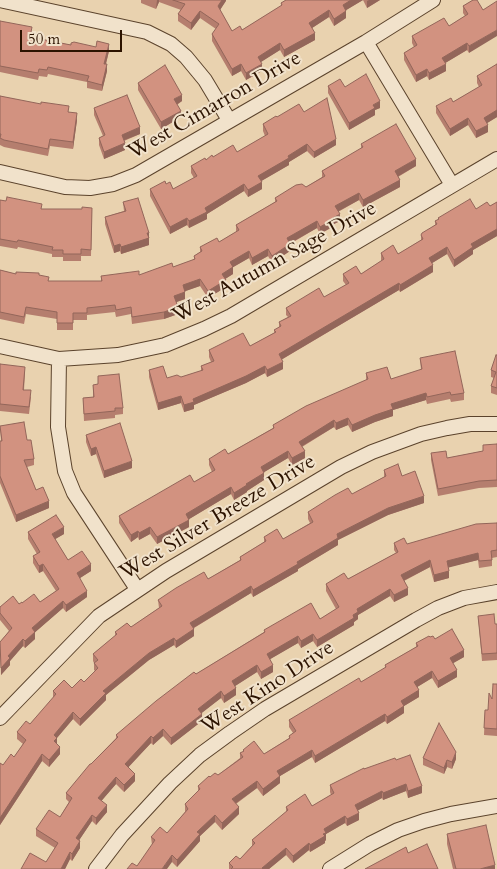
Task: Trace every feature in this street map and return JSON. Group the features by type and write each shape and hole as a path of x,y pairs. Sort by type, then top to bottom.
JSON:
{"street":[{"path":"0,0 147,32 171,44 186,57 205,80 229,120"},
{"name":"West Cimarron Drive","path":"0,172 65,187 90,188 113,184 136,175 366,42 433,0"},
{"path":"366,42 452,185"},
{"name":"West Autumn Sage Drive","path":"0,346 59,359 128,353 165,345 230,316 497,159"},
{"path":"59,359 58,427 65,471 74,493 137,589"},
{"name":"West Silver Breeze Drive","path":"0,718 100,616 137,589 333,472 372,452 421,434 470,424 497,424"},
{"name":"West Kino Drive","path":"96,869 122,835 170,782 200,755 237,728 265,709 424,616 464,598 497,592"},
{"path":"330,869 370,844 398,830 451,814 497,806"}],"building":[{"path":"173,0 222,0 218,6 232,31 240,26 242,30 282,5 281,3 286,0 351,0 343,5 346,11 334,19 329,10 309,23 315,33 284,50 280,43 258,57 262,64 246,73 241,64 232,69 212,34 219,24 200,11 191,23 178,14 185,4"},
{"path":"473,0 477,0 483,10 497,1 497,30 469,46 467,43 442,58 446,64 429,73 427,69 416,75 404,53 417,45 412,36 444,18 449,26 468,14 463,6"},
{"path":"0,21 32,27 30,37 71,45 74,42 96,47 97,41 109,44 104,64 107,64 102,85 87,81 89,76 48,67 47,70 39,69 38,73 0,66"},
{"path":"497,64 497,110 484,118 488,125 476,131 468,118 450,129 436,106 451,98 453,102 482,85 477,76"},
{"path":"165,65 182,95 174,99 181,111 161,122 138,83"},
{"path":"366,74 380,101 373,105 375,108 349,123 328,86 340,79 345,87"},
{"path":"127,95 140,127 122,135 125,143 104,152 99,138 105,135 94,108"},
{"path":"0,96 41,104 41,102 69,106 68,112 77,113 73,142 50,139 48,149 0,138"},
{"path":"327,98 336,139 314,152 307,144 288,156 289,158 258,176 262,182 248,190 244,184 205,208 207,212 189,221 187,218 170,227 150,189 165,181 166,184 170,182 173,189 197,176 191,166 205,158 206,160 212,155 213,157 233,145 237,152 268,134 263,124 276,116 299,104 304,112"},
{"path":"396,124 416,159 395,171 400,180 363,200 359,193 335,206 340,214 334,219 320,227 317,221 287,238 290,244 272,256 268,249 252,258 249,251 230,262 233,267 222,274 226,280 208,291 200,279 183,285 185,292 174,296 178,307 164,312 132,317 131,307 116,310 115,305 87,308 87,313 73,313 73,323 57,323 57,312 26,307 24,317 0,312 0,270 16,274 16,272 39,273 39,275 49,277 48,281 102,281 101,276 139,271 139,275 172,263 173,267 195,259 194,256 202,251 200,247 217,238 219,242 239,230 236,225 277,201 275,198 296,185 302,184 306,187 325,176 322,171 363,147 361,144"},
{"path":"7,197 42,204 41,209 92,208 91,250 81,249 81,254 63,254 63,250 52,250 53,247 18,240 17,242 0,239 0,200 6,201"},
{"path":"138,198 149,238 121,247 120,244 114,246 105,217 126,211 123,202"},
{"path":"470,199 476,209 487,202 490,206 497,202 497,229 471,244 473,247 454,260 447,247 429,258 433,265 279,354 283,362 267,370 265,366 193,399 194,402 184,405 181,396 158,403 149,370 163,366 167,378 177,375 181,377 203,370 201,366 214,361 209,350 243,333 250,346 276,332 274,330 281,326 279,322 291,316 286,308 319,288 324,297 349,283 343,274 356,266 361,274 384,259 381,253 393,245 398,254 423,239 422,233 437,224 435,221 438,218"},
{"path":"455,351 464,393 451,395 450,392 427,397 426,393 391,404 393,409 352,425 348,418 336,423 334,420 299,442 305,451 292,458 288,451 261,467 264,473 247,485 234,493 231,487 186,514 189,520 157,537 150,527 131,535 119,516 190,475 194,482 215,470 209,459 225,449 228,454 274,428 273,425 306,406 368,379 366,373 387,367 391,379 422,369 420,358"},
{"path":"496,355 497,388 491,386 496,372 491,370"},
{"path":"0,364 25,367 23,390 31,390 29,407 0,404"},
{"path":"119,374 123,408 115,408 115,411 84,414 83,398 94,397 93,385 98,384 98,376"},
{"path":"24,422 27,440 31,440 34,459 24,460 36,490 43,487 49,501 16,515 0,476 0,441 2,441 0,426"},
{"path":"120,423 132,461 104,471 96,447 91,449 86,435"},
{"path":"497,444 497,480 479,481 438,489 431,453 446,451 447,458 483,451 483,445"},
{"path":"398,464 402,476 415,471 424,496 388,508 337,534 338,538 297,562 298,564 253,590 251,586 190,623 194,629 176,641 174,638 149,653 103,691 106,693 80,719 73,712 54,735 57,738 54,741 60,747 49,760 42,754 0,818 0,763 3,765 11,754 14,757 26,740 17,732 26,721 30,724 56,694 53,691 64,680 72,688 81,679 84,682 98,668 94,663 98,660 93,654 117,634 115,632 127,623 131,627 162,606 158,600 176,588 204,572 208,579 241,560 240,557 266,541 264,537 277,529 283,539 313,522 308,512 348,488 352,494 386,476 384,470"},
{"path":"56,515 64,527 52,534 68,560 82,551 91,564 77,573 87,591 66,605 63,601 32,628 35,632 25,641 23,639 8,656 10,658 1,668 0,642 12,628 0,613 0,607 13,596 19,604 34,594 40,602 59,589 43,564 39,566 33,556 40,552 28,532"},
{"path":"497,523 497,550 491,551 492,560 479,561 478,553 447,561 449,571 434,575 430,560 401,575 408,588 394,595 390,589 357,609 358,612 353,615 354,618 317,640 313,634 301,641 298,636 267,654 273,665 261,672 257,665 232,681 236,688 224,696 221,691 198,709 202,714 171,738 163,729 153,738 151,736 125,764 135,774 124,785 116,777 98,798 107,805 96,818 92,815 76,838 80,841 72,854 70,852 61,869 21,869 30,853 46,862 58,843 36,829 49,810 60,817 72,798 66,793 90,764 118,737 116,735 194,672 196,674 265,632 264,630 311,603 320,619 339,607 326,584 344,573 348,579 398,552 394,543 404,538 407,544 476,524"},
{"path":"494,614 495,624 497,624 497,653 482,654 478,616"},
{"path":"452,629 464,650 450,658 457,670 438,681 432,671 414,682 419,690 401,701 404,706 387,717 385,714 315,756 312,750 277,771 280,776 263,789 257,781 232,799 239,807 222,823 215,815 197,832 200,834 177,860 172,855 162,869 127,869 132,863 137,866 155,840 151,837 160,827 167,833 188,809 185,804 200,789 198,786 209,776 215,773 218,775 243,757 240,753 254,741 264,754 290,738 289,736 296,731 289,720 359,678 361,682 386,667 385,665 418,646 416,643 429,636 433,636 435,639"},
{"path":"493,684 497,684 497,729 484,728 485,710 488,710 489,693 492,699"},
{"path":"439,723 456,752 452,762 447,760 444,768 423,758"},
{"path":"410,755 422,786 408,791 406,784 383,793 382,791 355,805 359,813 347,819 345,816 324,829 326,833 323,834 325,836 310,845 309,843 293,856 286,848 263,869 231,869 233,867 229,863 236,856 240,859 255,843 252,840 288,810 286,807 305,794 312,806 334,793 330,785 364,768"},
{"path":"486,825 495,865 480,869 456,869 447,834"},
{"path":"427,844 438,869 365,869 406,847 408,853"}]}
